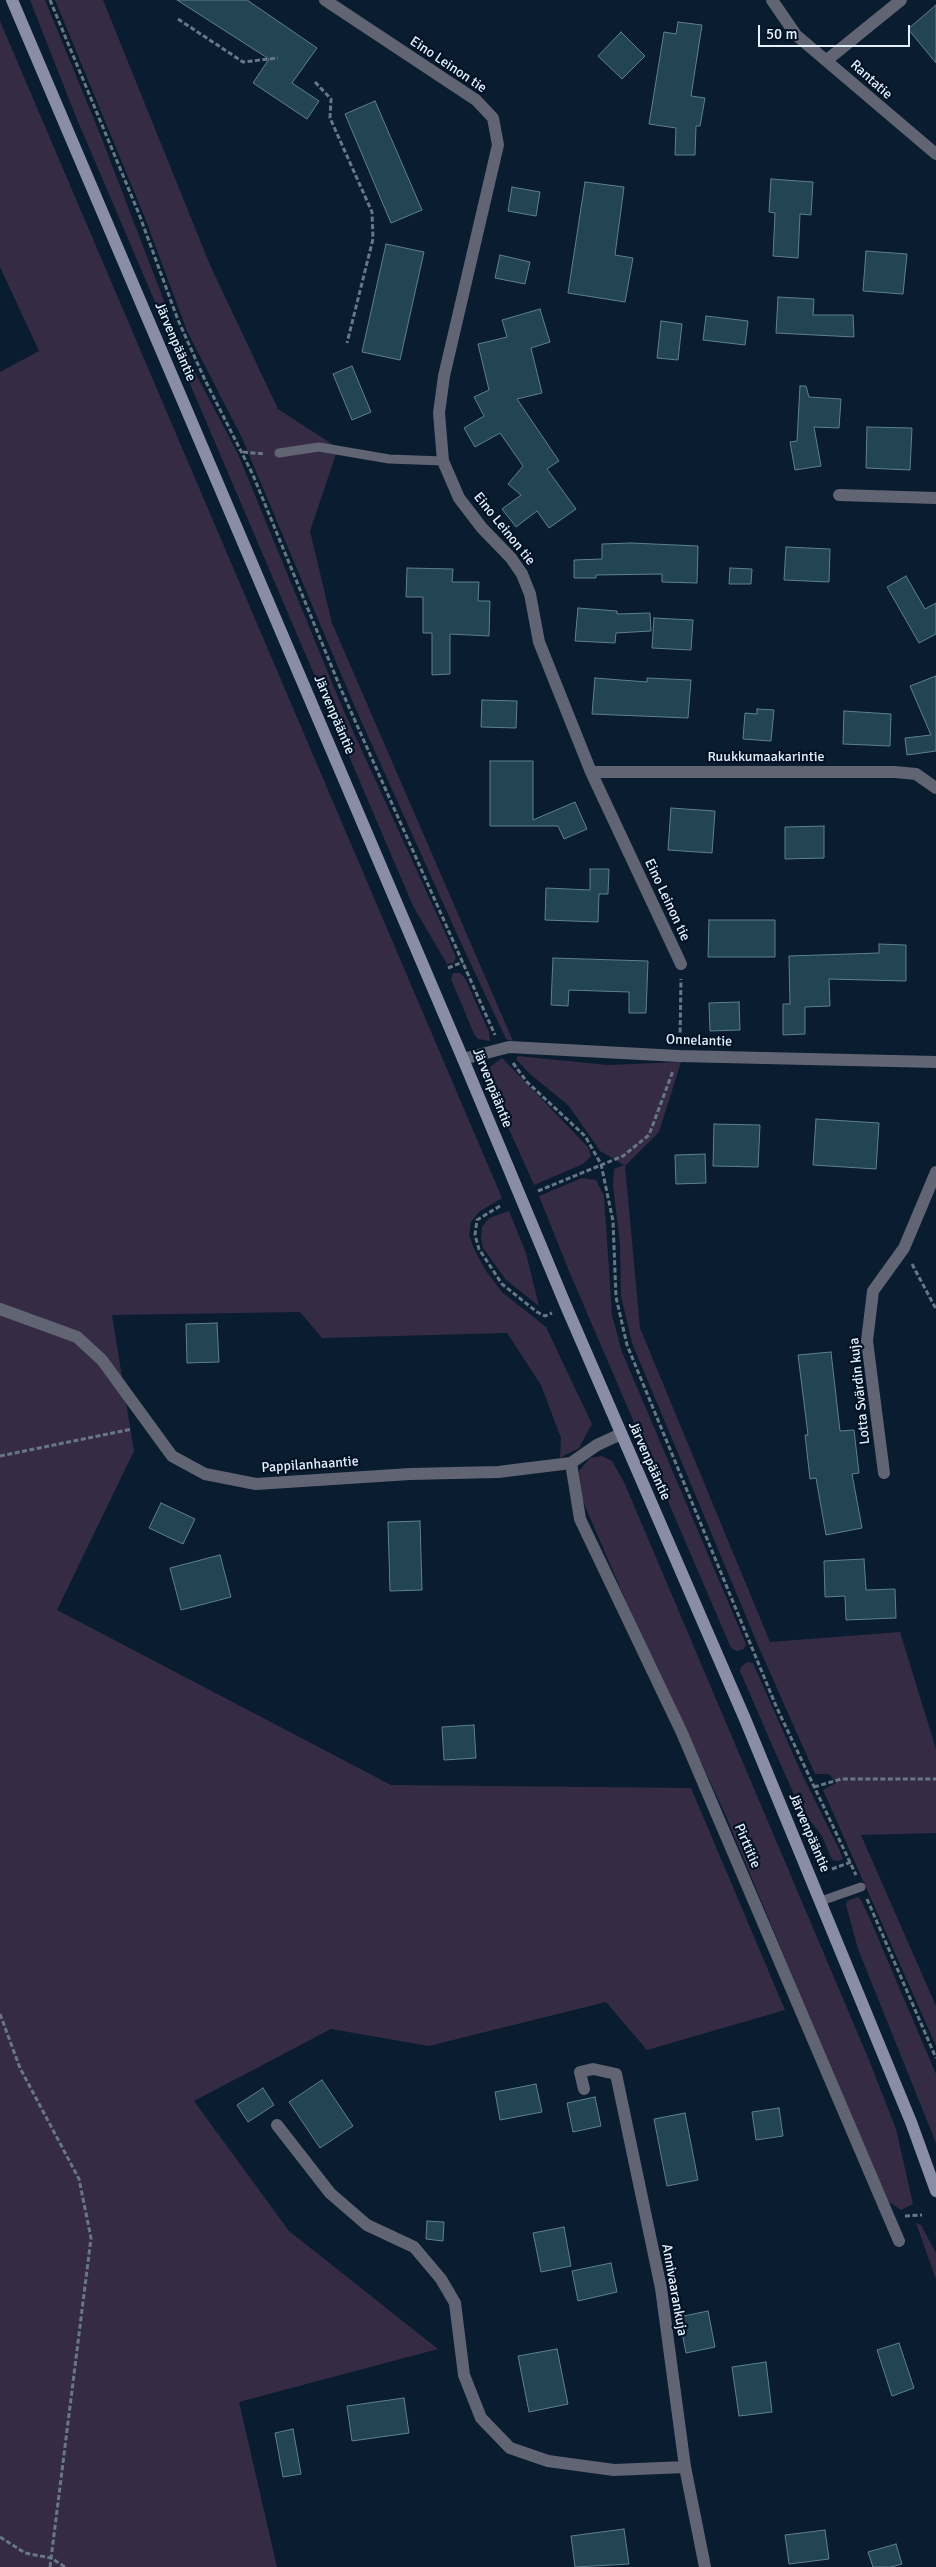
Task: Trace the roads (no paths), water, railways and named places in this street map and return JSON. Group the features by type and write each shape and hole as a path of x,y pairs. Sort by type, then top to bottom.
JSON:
{"main road":[{"name":"Järvenpääntie","path":"12,0 464,1059 566,1306 821,1901 936,2191"}],"street":[{"name":"Eino Leinon tie","path":"325,0 476,100 493,118 498,145 444,376 439,413 443,461 459,498 482,528 511,558 522,574 530,594 539,642 591,772 681,964"},
{"name":"Rantatie","path":"772,0 796,35 884,113 936,154"},
{"path":"826,60 901,0"},
{"path":"839,495 936,498"},
{"name":"Ruukkumaakarintie","path":"591,772 894,772 916,774 936,788"},
{"name":"Onnelantie","path":"464,1059 501,1048 679,1056 936,1062"},
{"name":"Lotta Svärdin kuja","path":"884,1473 867,1341 874,1291 904,1248 936,1172"},
{"name":"Pappilanhaantie","path":"0,1309 77,1337 102,1360 172,1456 204,1474 256,1484 410,1474 498,1472 571,1463 597,1445 621,1434"},
{"name":"Pirttitie","path":"571,1463 580,1519 682,1733 899,2241"},
{"name":"Annivaarankuja","path":"584,2089 580,2072 593,2069 616,2074 661,2288 685,2467 705,2567"},
{"path":"277,2125 330,2193 367,2225 414,2247 441,2278 455,2303 464,2375 481,2418 510,2448 548,2461 614,2470 685,2467"}],"lane":[{"path":"278,453 319,447 390,459 443,461"},
{"path":"821,1901 861,1887"}]}
